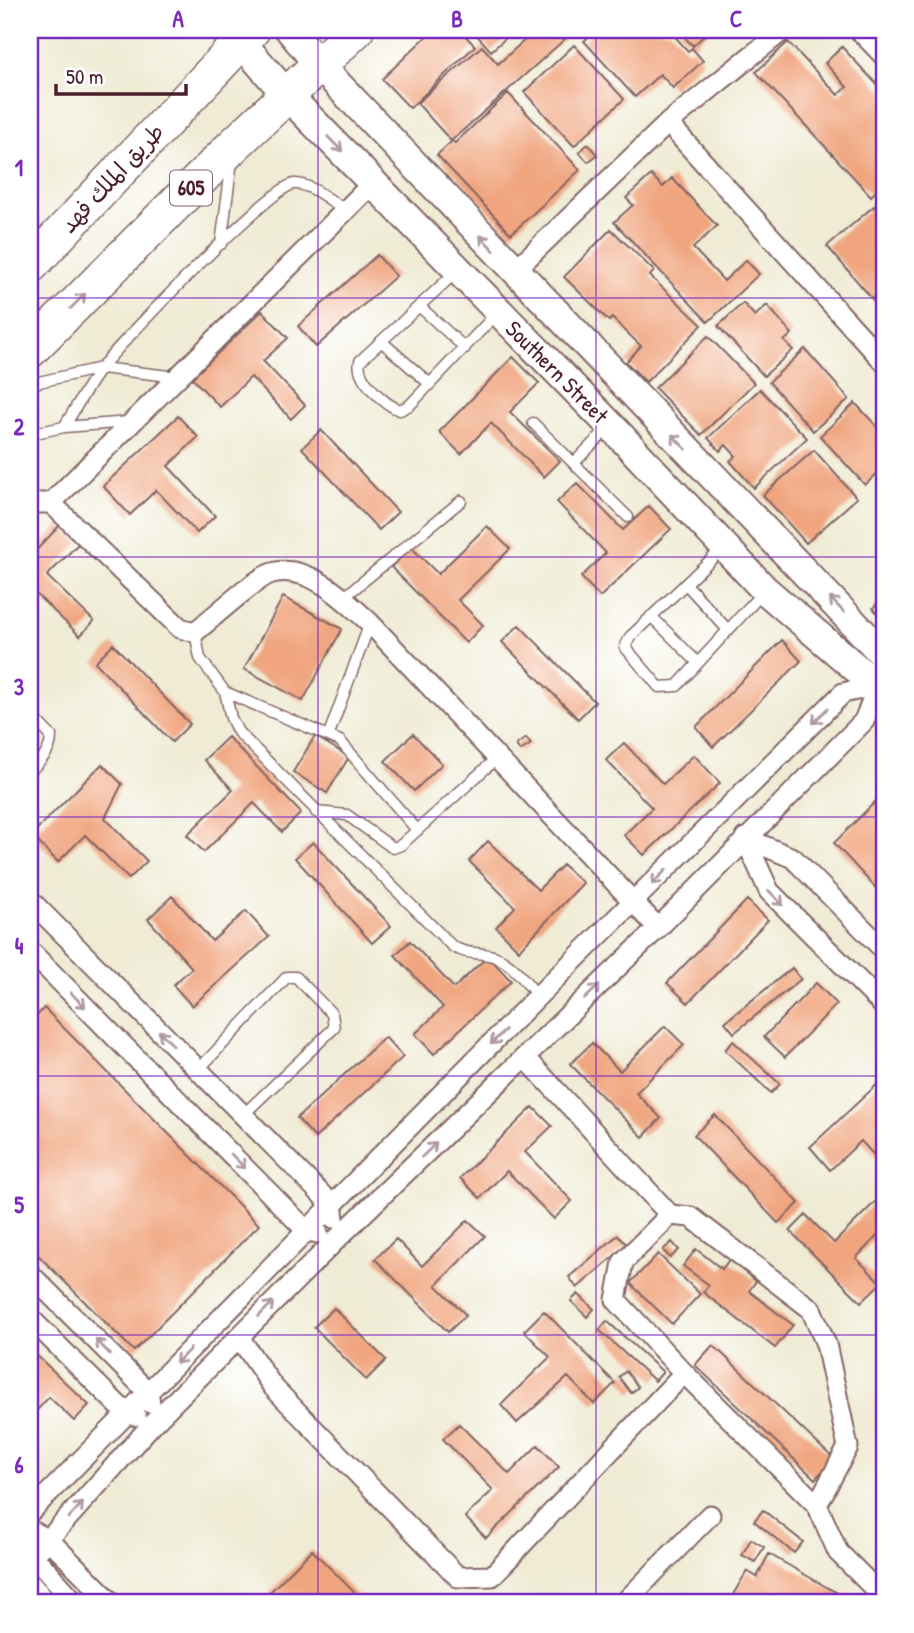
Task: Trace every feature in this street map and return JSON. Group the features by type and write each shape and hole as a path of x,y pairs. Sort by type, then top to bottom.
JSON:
{"highway":[{"name":"605","path":"30,349 234,145 356,30"},
{"name":"طريق الملك فهد","path":"30,266 246,35"}],"main road":[{"name":"Southern Street","path":"290,30 319,65 514,271 884,654"},
{"name":"Southern Street","path":"246,35 287,95 726,545 765,590 881,689"}],"street":[{"path":"514,271 668,123 783,30"},
{"path":"859,30 884,56"},
{"path":"668,123 884,362"},
{"path":"51,503 373,183"},
{"path":"30,503 51,503 180,628 195,632 270,573 286,571 302,575 343,598 499,757 659,928"},
{"path":"76,1603 31,1557 155,1421 338,1238 659,928 745,838 864,721 881,689"},
{"path":"30,1512 538,996 844,693 881,689"},
{"path":"745,838 793,858 884,950"},
{"path":"745,838 769,891 884,1006"},
{"path":"30,900 332,1205 338,1238"},
{"path":"30,951 307,1231 338,1238"},
{"path":"525,1056 670,1214 691,1217 811,1309 826,1344 848,1447 817,1505"},
{"path":"670,1214 623,1262 616,1300 684,1373 817,1505 838,1552 884,1598"},
{"path":"30,1273 148,1391 155,1421"},
{"path":"30,1318 126,1413 155,1421"},
{"path":"239,1337 272,1387 458,1577 492,1576 684,1373"},
{"path":"624,1603 710,1515"},
{"path":"30,1530 49,1540 112,1603"}],"lane":[{"path":"221,244 234,145"},
{"path":"64,427 101,368 221,244 280,190 294,184 309,187 346,211"},
{"path":"457,271 360,361 358,368 361,377 392,407 400,410 410,405 498,312"},
{"path":"419,306 465,348"},
{"path":"381,341 430,384"},
{"path":"30,384 101,368 179,377"},
{"path":"30,434 64,427 134,421"},
{"path":"533,423 628,517"},
{"path":"574,463 611,426"},
{"path":"343,598 461,501"},
{"path":"726,545 629,636 625,647 659,687 677,686 765,590"},
{"path":"686,584 728,630"},
{"path":"652,616 698,663"},
{"path":"329,734 370,623"},
{"path":"195,632 205,668 225,692 231,718 238,732 452,946 463,953 486,954 509,964 538,996"},
{"path":"225,692 329,734 354,755 417,830"},
{"path":"30,714 51,736 46,755 30,771"},
{"path":"316,812 347,815 393,848 499,757"},
{"path":"198,1070 287,977 296,977 332,1014 334,1028 243,1115"}],"building":[{"path":"433,30 460,30 475,46 410,108 382,79"},
{"path":"515,30 491,51 474,32"},
{"path":"536,30 557,30 565,39 451,141 417,103 482,46 498,64"},
{"path":"596,30 669,30 688,51 692,48 703,61 673,88 660,74 635,97 584,41"},
{"path":"678,30 710,30 693,46"},
{"path":"788,42 838,95 847,87 825,63 842,47 884,92 884,184 871,196 756,72"},
{"path":"574,45 624,99 574,146 524,92"},
{"path":"508,93 580,170 511,234 437,155 452,141 455,143"},
{"path":"588,144 597,155 588,162 579,152"},
{"path":"651,175 663,187 672,178 717,226 693,248 724,281 746,260 759,274 708,322 614,222 633,205 626,198"},
{"path":"874,206 884,218 884,292 874,301 827,246"},
{"path":"611,229 654,271 650,276 702,325 646,382 626,362 641,346 612,318 609,321 564,277"},
{"path":"377,255 396,276 316,347 298,326"},
{"path":"743,303 755,316 767,305 792,334 784,341 793,350 764,376 718,326"},
{"path":"262,311 288,338 263,361 305,405 291,419 251,377 220,407 192,378"},
{"path":"708,336 754,383 701,435 655,388"},
{"path":"805,349 849,399 813,431 769,382"},
{"path":"513,357 539,383 510,412 560,461 544,477 491,423 461,454 439,432"},
{"path":"760,389 807,438 754,488 730,461 736,456 726,445 720,451 708,438"},
{"path":"855,403 884,434 884,467 865,485 820,436"},
{"path":"178,416 198,437 168,466 215,516 197,533 156,490 130,515 103,486"},
{"path":"321,430 398,512 379,530 302,448"},
{"path":"814,450 857,498 806,543 763,495"},
{"path":"577,483 623,530 649,506 671,529 600,597 581,577 606,553 557,502"},
{"path":"60,525 79,543 47,576 94,621 80,636 33,591 30,595 30,557"},
{"path":"487,526 510,549 458,600 483,625 466,643 391,567 411,547 438,574"},
{"path":"283,597 342,629 303,701 244,669"},
{"path":"884,597 884,621 873,608"},
{"path":"519,625 595,702 578,719 502,642"},
{"path":"782,640 801,661 713,747 696,727"},
{"path":"113,644 190,724 172,742 95,662"},
{"path":"413,734 442,764 414,791 385,761"},
{"path":"315,736 349,757 327,793 293,772"},
{"path":"228,737 301,813 282,832 254,803 204,852 187,835 233,790 204,760"},
{"path":"526,738 531,744 520,751 516,745"},
{"path":"624,743 663,784 694,755 720,783 644,855 624,835 652,808 606,760"},
{"path":"102,764 122,784 105,818 147,861 129,879 85,835 58,862 31,835"},
{"path":"884,793 884,897 834,843"},
{"path":"488,841 538,890 563,865 583,883 519,950 496,927 515,907 469,861"},
{"path":"313,842 391,926 372,943 295,858"},
{"path":"172,896 212,941 246,911 269,937 192,1006 173,985 192,968 148,919"},
{"path":"747,900 768,920 688,1003 667,983"},
{"path":"410,941 454,988 488,956 511,981 434,1054 415,1034 443,1007 395,955"},
{"path":"792,968 801,979 734,1033 725,1022"},
{"path":"816,983 837,1004 785,1057 764,1037"},
{"path":"44,1008 259,1225 134,1351 30,1247 30,1023"},
{"path":"665,1026 684,1045 636,1093 661,1118 643,1137 570,1064 592,1043 620,1071"},
{"path":"385,1037 403,1057 315,1138 297,1118"},
{"path":"733,1041 780,1084 771,1093 725,1050"},
{"path":"884,1078 884,1119 876,1126 884,1135 884,1166 861,1141 830,1170 810,1147"},
{"path":"533,1107 552,1126 525,1152 572,1201 554,1219 507,1171 480,1198 460,1178"},
{"path":"715,1115 799,1203 778,1223 694,1135"},
{"path":"884,1193 884,1229 856,1258 881,1283 861,1302 790,1231 806,1215 834,1243"},
{"path":"468,1220 485,1236 436,1285 466,1315 448,1332 375,1259 396,1239 422,1266"},
{"path":"618,1235 627,1245 577,1288 569,1277"},
{"path":"672,1242 679,1250 670,1258 663,1250"},
{"path":"696,1249 722,1269 729,1260 756,1281 749,1291 793,1325 775,1348 703,1292 709,1285 683,1266"},
{"path":"658,1254 700,1294 672,1324 630,1283"},
{"path":"578,1294 594,1309 587,1317 571,1301"},
{"path":"334,1308 386,1360 366,1380 314,1327"},
{"path":"544,1311 615,1383 594,1404 568,1377 517,1423 501,1405 550,1357 524,1331"},
{"path":"607,1321 663,1372 655,1381 599,1330"},
{"path":"713,1345 834,1459 815,1479 695,1365"},
{"path":"30,1349 89,1405 74,1421 49,1397 30,1418"},
{"path":"626,1371 638,1387 631,1393 619,1377"},
{"path":"459,1424 509,1474 538,1445 559,1467 486,1538 465,1517 493,1490 443,1439"},
{"path":"763,1510 803,1542 794,1553 754,1521"},
{"path":"751,1539 764,1547 755,1562 742,1555"},
{"path":"312,1550 365,1603 259,1603"},
{"path":"769,1554 856,1603 728,1603 747,1571 757,1577"}]}
